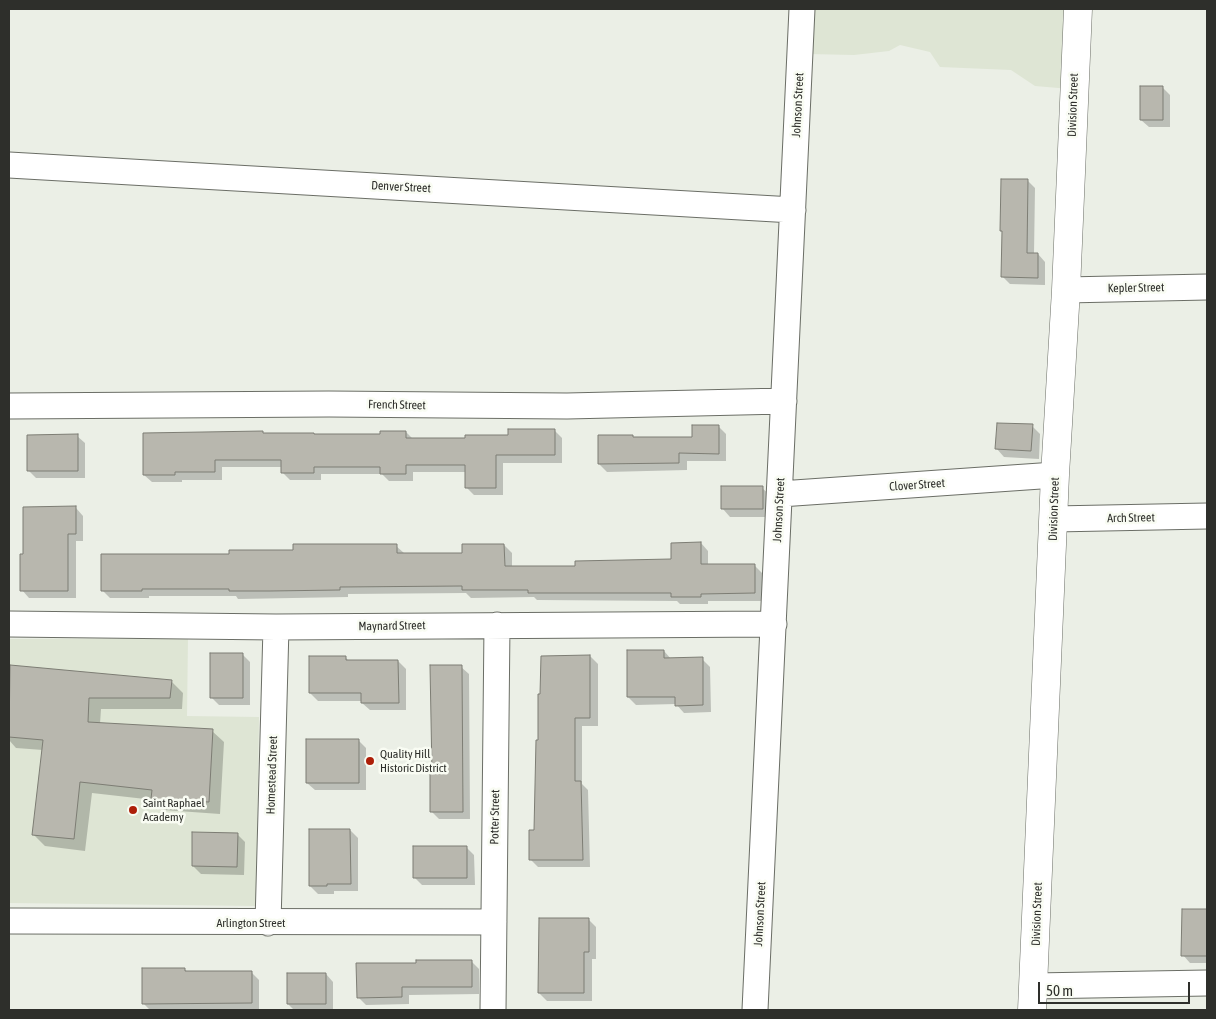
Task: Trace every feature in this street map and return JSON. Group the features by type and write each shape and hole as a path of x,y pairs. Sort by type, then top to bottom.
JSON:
{"main road":[{"name":"Division Street","path":"1033,998 1055,475 1066,290 1078,9"}],"street":[{"name":"Johnson Street","path":"755,1010 802,9"},
{"name":"Denver Street","path":"9,166 793,210"},
{"name":"Kepler Street","path":"1066,290 1207,287"},
{"name":"French Street","path":"9,406 329,404 567,406 784,401"},
{"name":"Clover Street","path":"780,494 1055,475"},
{"name":"Arch Street","path":"1054,519 1207,516"},
{"name":"Maynard Street","path":"9,624 276,627 774,624"},
{"name":"Potter Street","path":"493,1010 497,625"},
{"name":"Homestead Street","path":"268,923 276,627"},
{"name":"Arlington Street","path":"9,921 494,922"},
{"path":"1033,998 1207,984"}],"shaded area":[{"path":"807,9 1089,9 1082,90 1035,86 1011,70 940,67 930,52 900,45 889,51 854,55 808,54"},
{"name":"Saint Raphael Academy","path":"188,638 187,716 259,717 256,906 9,903 9,639"}],"building":[{"path":"1140,86 1163,86 1163,120 1140,120"},
{"path":"1001,179 1028,179 1027,253 1038,253 1038,278 1001,277"},
{"path":"997,423 1033,424 1031,451 995,449"},
{"path":"692,425 719,425 719,454 679,453 679,463 598,464 598,435 692,437"},
{"path":"508,429 555,429 555,455 496,455 496,488 465,488 465,465 406,465 406,474 380,474 380,467 314,467 314,473 281,473 281,460 215,460 215,472 175,472 175,475 143,475 143,433 263,431 263,433 380,434 380,431 406,431 406,438 465,438 465,435 508,435"},
{"path":"78,434 78,471 27,471 27,435"},
{"path":"721,486 763,486 763,509 721,509"},
{"path":"76,506 76,534 68,534 68,591 20,591 20,554 23,554 23,507"},
{"path":"701,542 701,564 755,564 755,593 701,594 701,597 671,597 671,593 528,593 528,590 462,590 462,586 340,587 340,590 270,591 142,589 142,591 101,591 101,554 229,554 229,550 293,550 293,544 397,544 397,553 462,553 462,544 504,544 505,566 575,566 575,561 671,559 671,543"},
{"path":"627,650 664,650 664,658 703,657 703,705 675,706 675,697 627,697"},
{"path":"210,653 243,653 243,698 210,698"},
{"path":"590,655 590,718 575,718 575,781 581,781 583,860 529,860 529,830 534,830 536,740 538,740 538,694 540,694 541,656"},
{"path":"309,656 346,656 346,660 398,660 399,703 361,703 361,693 309,693"},
{"path":"10,665 172,680 170,698 89,698 88,722 213,729 209,802 151,799 152,790 80,782 74,839 32,835 43,740 9,737"},
{"path":"430,665 462,665 463,812 430,812 430,773 432,773"},
{"path":"306,739 359,739 359,783 306,783"},
{"path":"309,829 350,829 351,884 309,886"},
{"path":"192,832 238,833 237,867 192,866"},
{"path":"413,846 467,846 467,878 413,878"},
{"path":"1182,909 1207,909 1207,956 1181,956"},
{"path":"539,918 589,918 589,952 584,952 584,993 538,993"},
{"path":"416,960 472,960 472,987 402,987 402,997 357,998 356,963 416,963"},
{"path":"142,968 185,968 185,971 252,971 252,1003 142,1004"},
{"path":"287,973 326,973 326,1004 287,1004"}],"place":[{"name":"Quality Hill Historic District","path":"370,761"},
{"name":"Saint Raphael Academy","path":"133,810"}]}
